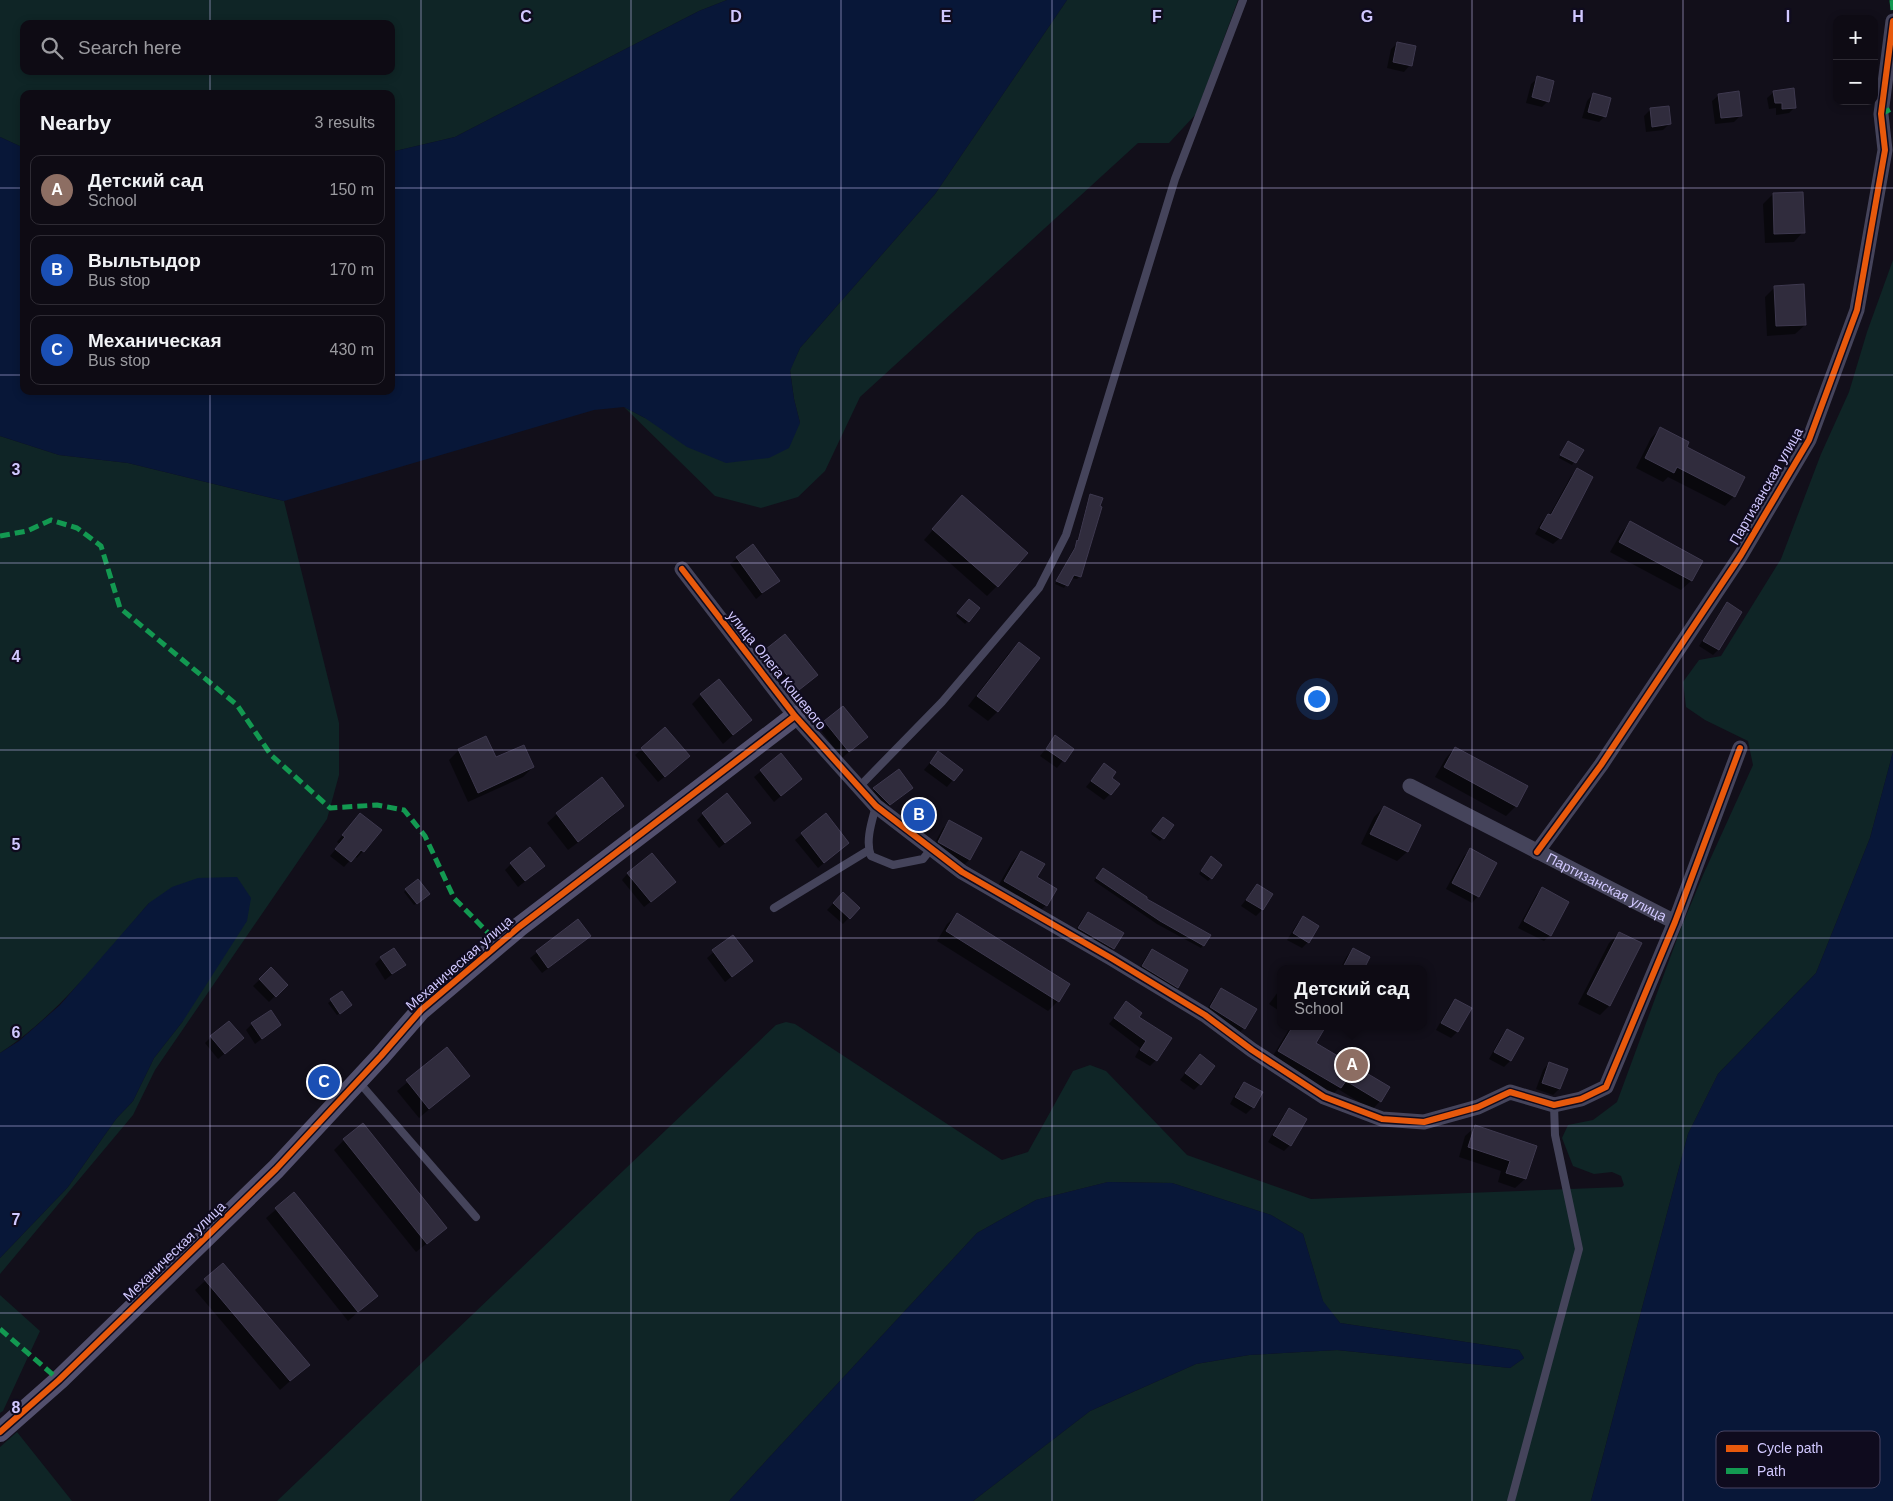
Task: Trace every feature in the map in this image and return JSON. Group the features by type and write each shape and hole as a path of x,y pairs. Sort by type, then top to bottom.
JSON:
{"street":[{"name":"Партизанская улица","path":"1537,852 1601,765 1741,555 1810,440 1857,310 1885,150 1881,114 1893,21"},
{"name":"улица Олега Кошевого","path":"682,569 795,716 876,806 962,872 1103,953 1205,1015 1252,1050 1324,1098 1382,1119 1424,1122 1478,1106 1510,1092 1554,1105"},
{"name":"Механическая улица","path":"0,1432 59,1380 269,1176 421,1010 519,927 795,716"},
{"path":"1554,1105 1581,1099 1606,1088 1675,922 1740,748"},
{"name":"Партизанская улица","path":"1410,786 1675,922"}],"lane":[{"path":"860,786 942,702 1039,588 1066,535 1175,179 1243,0"},
{"path":"876,806 869,838 868,850 871,856 893,865 922,859 931,849"},
{"path":"774,908 868,850"},
{"path":"358,1081 476,1217"},
{"path":"1511,1501 1579,1249 1556,1135 1554,1105"}],"green space":[{"path":"0,0 727,0 699,11 455,137 395,151 395,90 20,90 20,146 0,137"},
{"path":"1067,0 1238,0 1196,114 1169,143 1138,143 860,397 825,471 798,497 761,508 715,496 624,407 645,418 800,423 790,370 800,348 935,194"},
{"path":"1893,260 1893,752 1870,838 1816,973 1718,1074 1688,1134 1591,1501 973,1501 1090,1411 1196,1364 1249,1355 1337,1350 1510,1368 1524,1358 1519,1350 1340,1323 1323,1302 1303,1234 1271,1215 1172,1183 1108,1182 1036,1200 977,1233 729,1501 277,1501 776,1025 786,1022 795,1024 1002,1160 1028,1152 1073,1071 1090,1065 1106,1071 1187,1155 1311,1199 1622,1187 1624,1185 1621,1176 1612,1172 1594,1174 1573,1166 1562,1138 1568,1125 1593,1120 1617,1102 1681,928 1753,765 1748,741 1705,720 1686,707 1683,682 1699,660 1721,656 1781,559 1821,454 1849,392 1867,332"},
{"path":"0,436 59,455 128,463 284,501 339,723 339,775 327,819 155,1070 133,1115 0,1274 0,1258 68,1187 116,1119 133,1101 154,1058 183,1021 149,903 61,1002 42,1021 0,1053"},
{"path":"0,1295 40,1331 3,1411 0,1413"},
{"path":"17,1432 72,1501 0,1501 0,1447"}],"water":[{"path":"727,0 1067,0 935,194 800,348 790,371 800,423 789,448 769,458 726,463 687,447 645,418 624,407 594,410 284,501 128,463 59,455 0,436 0,137 20,146 20,395 395,395 395,151 455,137 699,11"},
{"path":"1893,752 1893,1501 1591,1501 1688,1134 1718,1074 1816,973 1870,838"},
{"path":"237,877 251,898 247,921 183,1021 154,1058 133,1101 116,1119 68,1187 0,1258 0,1053 19,1041 60,1005 149,903 172,887 198,878"},
{"path":"1108,1182 1172,1183 1271,1215 1303,1234 1323,1301 1340,1323 1519,1350 1524,1358 1510,1368 1337,1350 1249,1355 1196,1364 1090,1411 973,1501 729,1501 977,1233 1036,1200"}],"building":[{"path":"1397,42 1416,46 1412,66 1393,62"},
{"path":"1537,76 1554,81 1549,102 1532,97"},
{"path":"1794,88 1796,108 1782,109 1782,103 1775,103 1773,91"},
{"path":"1739,91 1742,116 1721,118 1718,94"},
{"path":"1593,93 1611,98 1606,117 1588,112"},
{"path":"1669,106 1671,124 1652,127 1650,108"},
{"path":"1803,192 1805,233 1774,234 1773,193"},
{"path":"1804,284 1806,325 1776,326 1774,286"},
{"path":"1660,427 1689,442 1687,447 1745,477 1735,497 1677,467 1674,473 1645,458"},
{"path":"1568,441 1584,450 1576,463 1560,455"},
{"path":"1577,468 1593,477 1561,539 1540,528 1548,514 1551,515"},
{"path":"1090,494 1103,498 1100,506 1102,507 1081,577 1074,575 1068,586 1056,581 1078,541"},
{"path":"962,495 1028,553 998,587 932,529"},
{"path":"1630,521 1703,561 1692,581 1619,542"},
{"path":"753,544 780,581 762,593 736,557"},
{"path":"969,599 980,608 969,622 957,613"},
{"path":"1727,602 1742,612 1719,650 1703,641"},
{"path":"785,634 818,675 799,690 766,649"},
{"path":"1019,642 1040,658 998,712 977,696"},
{"path":"719,679 752,720 733,735 700,694"},
{"path":"843,706 868,737 849,752 824,721"},
{"path":"665,727 690,756 665,777 641,748"},
{"path":"1055,735 1074,749 1065,762 1046,749"},
{"path":"486,736 496,757 524,745 534,767 478,793 458,749"},
{"path":"1455,747 1528,786 1517,807 1444,767"},
{"path":"938,751 963,770 954,781 930,763"},
{"path":"781,753 802,779 781,796 760,770"},
{"path":"1104,763 1116,772 1112,778 1120,784 1111,795 1091,781"},
{"path":"899,769 913,788 890,805 873,788"},
{"path":"602,777 624,806 578,842 556,813"},
{"path":"727,793 751,823 725,843 702,813"},
{"path":"1384,806 1421,825 1408,852 1370,834"},
{"path":"360,813 382,830 364,852 361,850 351,862 335,849 345,837 342,835"},
{"path":"826,813 849,843 824,863 801,833"},
{"path":"1163,817 1174,825 1164,839 1152,831"},
{"path":"949,820 982,838 970,860 938,842"},
{"path":"530,847 545,866 525,881 510,863"},
{"path":"1470,848 1497,863 1479,897 1452,883"},
{"path":"1021,851 1045,864 1037,877 1057,889 1047,906 1004,881"},
{"path":"652,853 676,882 651,902 627,873"},
{"path":"1211,856 1222,865 1212,879 1201,871"},
{"path":"1103,868 1147,897 1147,899 1211,935 1204,946 1160,921 1096,878"},
{"path":"418,879 430,894 417,904 405,889"},
{"path":"1257,884 1273,894 1263,910 1246,900"},
{"path":"1542,887 1569,902 1551,936 1524,921"},
{"path":"843,892 860,908 850,919 833,903"},
{"path":"1088,912 1124,933 1114,949 1078,928"},
{"path":"957,913 1070,984 1059,1002 946,931"},
{"path":"1303,916 1319,926 1309,943 1293,933"},
{"path":"578,919 591,936 548,968 536,951"},
{"path":"1619,932 1642,943 1610,1006 1587,994"},
{"path":"733,935 753,961 732,977 712,950"},
{"path":"394,948 406,965 392,974 380,957"},
{"path":"1353,948 1370,957 1366,965 1344,965"},
{"path":"1152,949 1188,970 1178,988 1142,966"},
{"path":"271,967 288,985 276,997 259,979"},
{"path":"1221,988 1257,1009 1245,1029 1210,1007"},
{"path":"342,991 352,1005 340,1014 330,999"},
{"path":"1455,999 1472,1008 1458,1032 1441,1023"},
{"path":"1126,1001 1142,1013 1139,1017 1172,1038 1157,1061 1140,1050 1146,1041 1114,1018"},
{"path":"271,1010 281,1025 262,1039 251,1023"},
{"path":"229,1021 244,1038 225,1054 210,1036"},
{"path":"1507,1029 1524,1038 1511,1061 1494,1052"},
{"path":"1291,1030 1324,1030 1316,1043 1390,1087 1381,1102 1346,1081 1341,1088 1278,1051"},
{"path":"447,1047 470,1076 429,1109 406,1080"},
{"path":"1200,1054 1215,1066 1201,1085 1185,1073"},
{"path":"1549,1062 1568,1069 1560,1089 1542,1083"},
{"path":"1244,1082 1263,1092 1254,1108 1235,1097"},
{"path":"1289,1108 1307,1119 1291,1146 1273,1135"},
{"path":"363,1123 447,1228 427,1244 343,1139"},
{"path":"1475,1125 1537,1146 1526,1179 1506,1173 1510,1161 1468,1147"},
{"path":"294,1192 378,1296 358,1312 275,1208"},
{"path":"223,1263 310,1365 290,1381 204,1279"}],"marked path":[{"path":"1892,0 1893,10"},
{"path":"1881,114 1893,108"},
{"path":"0,536 27,531 51,520 77,528 101,546 120,608 237,705 271,755 330,808 377,805 404,810 425,836 454,898 497,942"},
{"path":"0,1329 59,1380"}],"cycle path":[{"path":"1537,852 1601,765 1741,555 1809,440 1857,310 1885,150 1881,114 1893,21"},
{"path":"682,569 795,716 876,806 962,872 1205,1015 1252,1050 1324,1097 1382,1119 1424,1122 1478,1107 1510,1092 1554,1105 1581,1099 1606,1087 1675,922 1740,748"},
{"path":"0,1432 59,1380 276,1169 421,1010 519,927 795,716"}],"place":[{"name":"Выльтыдор","path":"919,815"},
{"name":"Детский сад","path":"1352,1065"},
{"name":"Механическая","path":"324,1082"}]}
